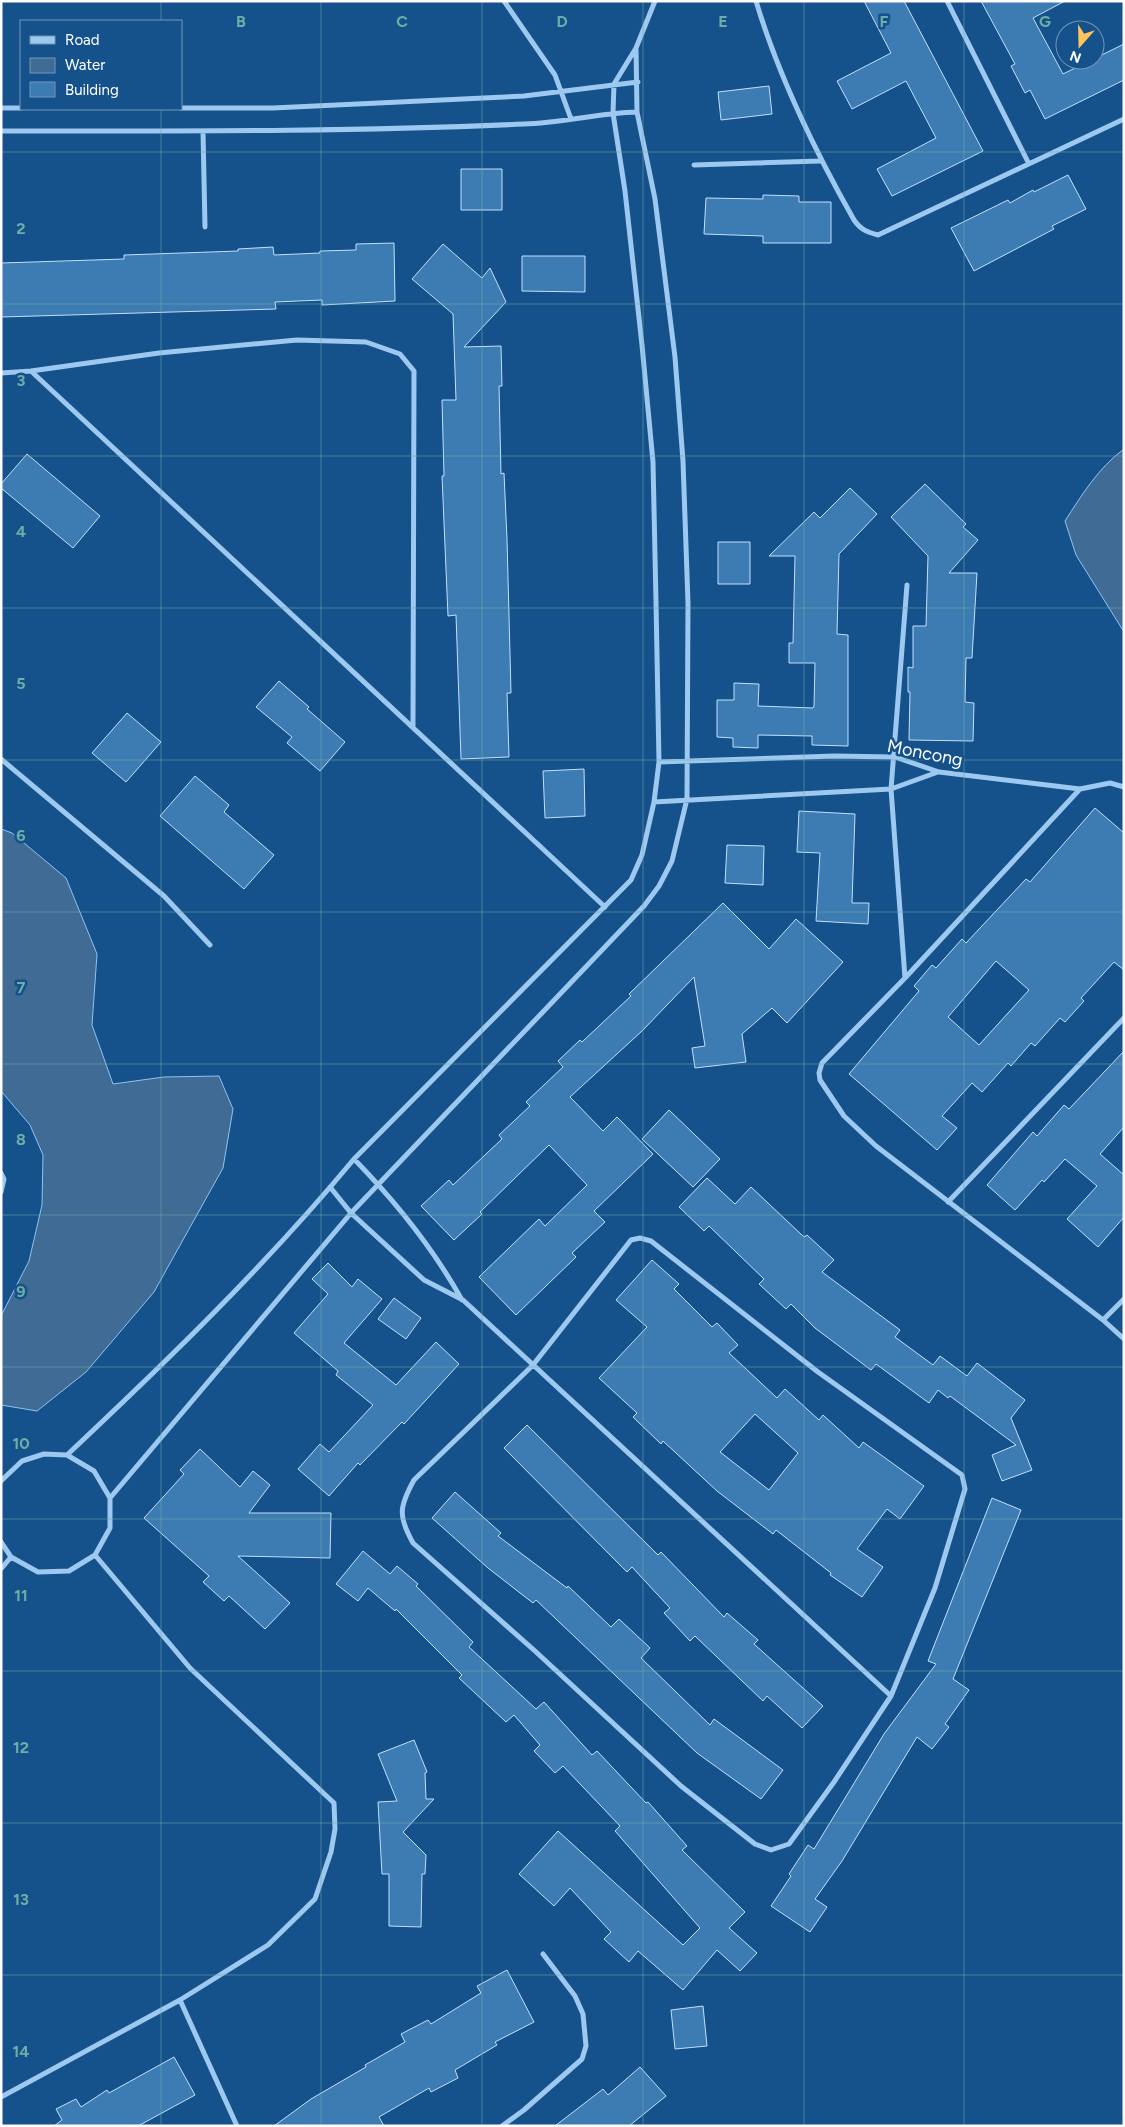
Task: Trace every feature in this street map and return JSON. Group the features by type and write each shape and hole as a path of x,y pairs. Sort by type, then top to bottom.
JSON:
{"street":[{"path":"504,1 555,75 571,119"},
{"path":"67,1455 182,1347 354,1159 631,880 642,854 654,802 659,762 653,462 625,191 613,113 614,84 636,48 655,1"},
{"path":"756,1 766,34 820,161 860,229 878,235 1028,162 1124,119"},
{"path":"947,1 1028,162"},
{"path":"110,1498 351,1213 644,906 659,886 672,861 687,799 688,603 683,461 674,357 655,199 636,112 638,82 636,48"},
{"path":"182,108 273,108 524,96 638,82"},
{"path":"1,108 20,108"},
{"path":"1,131 203,131 514,125 636,112"},
{"path":"203,131 205,227"},
{"path":"694,165 820,161"},
{"path":"1,373 31,371 160,353 297,340 366,342 400,354 414,371 412,728"},
{"path":"31,371 605,907"},
{"path":"905,978 891,789 907,585"},
{"name":"Moncong","path":"659,762 834,756 894,757 939,772 1080,789 1110,783 1124,787"},
{"path":"1,759 164,896 210,944"},
{"path":"654,802 891,789 939,772"},
{"path":"1080,789 905,978 822,1063 820,1080 844,1116 876,1146 1104,1320 1124,1339"},
{"path":"948,1202 1124,1018"},
{"path":"354,1159 378,1184 442,1264 462,1300"},
{"path":"1,1173 4,1179 1,1192"},
{"path":"330,1187 351,1213 424,1280 462,1300 891,1696"},
{"path":"640,1238 651,1241 818,1372 962,1475 965,1489 935,1588 891,1696 834,1782 789,1844 772,1850 755,1844 681,1786 535,1650 413,1543 402,1522 403,1498 414,1480 534,1365 631,1240 640,1238"},
{"path":"1104,1320 1124,1299"},
{"path":"1,1481 22,1461 44,1454 67,1455 94,1471 110,1498 110,1528 95,1555 69,1571 38,1572 11,1557 1,1542"},
{"path":"1,2097 180,2000 268,1945 314,1899 331,1852 335,1829 334,1803 190,1668 95,1555"},
{"path":"1,1569 11,1557"},
{"path":"502,2126 524,2110 582,2059 586,2046 583,2014 575,1996 543,1954"},
{"path":"180,2000 238,2126"}],"water":[{"path":"1124,449 1124,632 1076,555 1065,521 1084,492 1106,464"},
{"path":"1,829 12,833 66,878 97,954 92,1025 113,1084 164,1077 219,1076 233,1109 223,1168 154,1292 86,1372 37,1411 1,1405 1,1316 29,1261 42,1205 43,1155 30,1125 1,1091"}],"building":[{"path":"864,1 904,1 983,151 892,196 877,169 936,138 906,81 852,109 837,81 891,53"},
{"path":"981,1 1065,1 1033,18 1055,59 1055,70 1061,70 1063,74 1071,70 1105,70 1105,53 1124,44 1124,80 1045,119 1030,90 1025,93 1011,66 1015,64"},
{"path":"769,86 772,114 721,120 718,92"},
{"path":"461,169 502,169 502,210 461,210"},
{"path":"1068,175 1086,209 1052,226 1054,229 974,271 951,228 1008,200 1010,203 1033,190 1034,192"},
{"path":"763,195 799,196 799,202 831,202 831,243 763,243 763,236 704,234 706,198 763,199"},
{"path":"394,243 395,301 322,305 322,300 275,302 276,309 1,317 1,263 124,259 124,255 238,251 238,249 273,247 274,255 320,253 320,251 356,250 356,244"},
{"path":"443,244 482,278 490,268 506,302 464,347 501,346 502,386 499,386 501,474 504,473 511,693 507,693 509,757 461,759 456,615 448,616 442,476 444,476 442,400 456,400 453,314 412,279"},
{"path":"522,256 585,256 585,292 522,291"},
{"path":"27,454 100,516 73,548 1,488 1,484"},
{"path":"925,484 966,524 963,527 978,540 949,573 977,573 972,658 966,658 965,702 974,703 973,741 909,740 910,692 908,692 908,667 913,668 913,626 926,626 928,556 891,517"},
{"path":"850,488 877,514 839,554 837,634 848,635 848,746 812,745 812,736 758,735 758,748 733,747 733,738 717,737 717,700 734,700 734,683 759,684 758,706 813,708 814,706 815,663 789,663 789,643 793,643 795,556 769,556 814,512 820,518"},
{"path":"718,542 750,542 750,584 718,584"},
{"path":"279,681 309,707 307,709 345,742 320,771 287,743 292,737 256,707"},
{"path":"127,713 161,742 126,782 92,753"},
{"path":"584,769 585,816 545,818 543,771"},
{"path":"195,776 229,805 224,812 274,855 244,889 160,816"},
{"path":"1095,808 1124,833 1124,970 1114,962 1081,998 1084,1001 1065,1022 1060,1018 1035,1046 1031,1043 1011,1066 1008,1063 982,1092 972,1083 942,1116 957,1128 937,1150 849,1074 919,991 914,986 932,965 936,968 962,939 966,943 1026,879 1030,882","holes":["996,961 1029,990 979,1045 948,1017"]},
{"path":"799,811 855,814 852,903 869,903 868,924 816,921 820,853 797,852"},
{"path":"727,845 764,846 763,885 725,883"},
{"path":"723,903 769,949 796,919 843,962 787,1023 772,1008 742,1034 746,1062 695,1068 692,1048 705,1046 694,977 642,1031 570,1097 603,1131 617,1117 653,1154 594,1211 605,1222 572,1253 576,1257 516,1315 479,1277 539,1219 545,1226 587,1185 549,1145 454,1240 421,1206 449,1180 453,1185 502,1139 499,1135 530,1106 526,1102 563,1067 558,1061 580,1040 582,1042 631,996 629,994"},
{"path":"1124,1051 1124,1127 1100,1154 1124,1175 1124,1217 1098,1247 1067,1219 1097,1186 1065,1159 1044,1182 1042,1180 1015,1210 987,1185 1033,1132 1037,1136 1064,1105 1069,1109"},
{"path":"669,1110 720,1159 693,1187 642,1139"},
{"path":"707,1178 735,1204 751,1187 804,1237 807,1235 834,1260 822,1272 900,1330 895,1337 933,1365 940,1356 967,1376 977,1363 1025,1400 1011,1418 1032,1470 1002,1481 992,1455 1016,1445 950,1396 948,1398 938,1390 929,1403 876,1364 871,1370 815,1328 791,1304 786,1309 759,1284 764,1279 709,1226 704,1231 679,1207"},
{"path":"652,1260 679,1284 674,1289 712,1327 717,1323 738,1345 729,1353 777,1398 785,1389 819,1420 823,1415 859,1448 863,1442 924,1486 900,1519 887,1509 857,1549 883,1567 862,1597 830,1575 831,1573 776,1530 773,1534 717,1491 663,1441 661,1444 633,1417 637,1413 599,1378 647,1327 616,1300","holes":["755,1414 798,1453 769,1490 720,1452"]},
{"path":"328,1263 352,1287 358,1279 382,1299 344,1343 396,1385 436,1342 459,1364 404,1424 402,1422 360,1465 358,1463 329,1496 298,1469 320,1444 329,1452 373,1405 336,1375 338,1371 294,1333 328,1294 312,1279"},
{"path":"394,1298 421,1318 406,1339 378,1319"},
{"path":"527,1425 658,1555 661,1552 724,1617 727,1613 758,1640 754,1644 823,1706 802,1728 767,1696 763,1701 695,1636 690,1641 664,1613 670,1608 632,1567 627,1572 504,1448"},
{"path":"200,1449 240,1487 253,1471 270,1485 249,1513 331,1513 330,1558 238,1556 290,1603 265,1629 229,1596 224,1601 203,1582 209,1576 144,1518 184,1474 180,1470"},
{"path":"455,1492 501,1533 498,1536 567,1588 568,1586 611,1627 619,1619 650,1648 641,1658 710,1725 714,1719 783,1770 761,1799 697,1753 536,1600 533,1603 488,1568 432,1518"},
{"path":"992,1498 1021,1510 953,1679 969,1690 945,1724 949,1727 932,1749 917,1737 842,1861 815,1899 827,1907 810,1932 771,1906 791,1876 789,1874 808,1845 814,1849 884,1734 936,1664 928,1661"},
{"path":"363,1551 390,1574 397,1566 418,1584 416,1586 473,1642 469,1647 536,1709 544,1702 592,1755 597,1751 646,1803 648,1802 687,1846 682,1850 745,1912 729,1928 757,1953 740,1971 717,1950 683,1990 638,1951 629,1962 604,1939 611,1932 570,1888 554,1906 519,1874 558,1831 683,1945 700,1928 615,1831 620,1826 563,1766 555,1773 534,1751 540,1745 514,1715 506,1722 459,1678 462,1675 396,1609 395,1611 368,1588 358,1601 336,1584"},
{"path":"414,1740 427,1772 425,1773 426,1799 434,1799 403,1832 426,1855 425,1874 422,1874 421,1927 389,1926 389,1874 382,1874 378,1802 397,1801 378,1754"},
{"path":"507,1970 534,2022 495,2042 497,2045 455,2070 458,2078 431,2092 429,2088 379,2117 384,2126 274,2126 311,2099 405,2042 401,2034 428,2020 431,2024 481,1993 477,1986"},
{"path":"703,2006 707,2046 675,2049 671,2010"},
{"path":"174,2057 195,2095 138,2126 54,2126 62,2120 56,2109 76,2099 81,2107 107,2090 109,2093"},
{"path":"640,2067 666,2096 629,2126 555,2126 603,2089 608,2095"}]}
